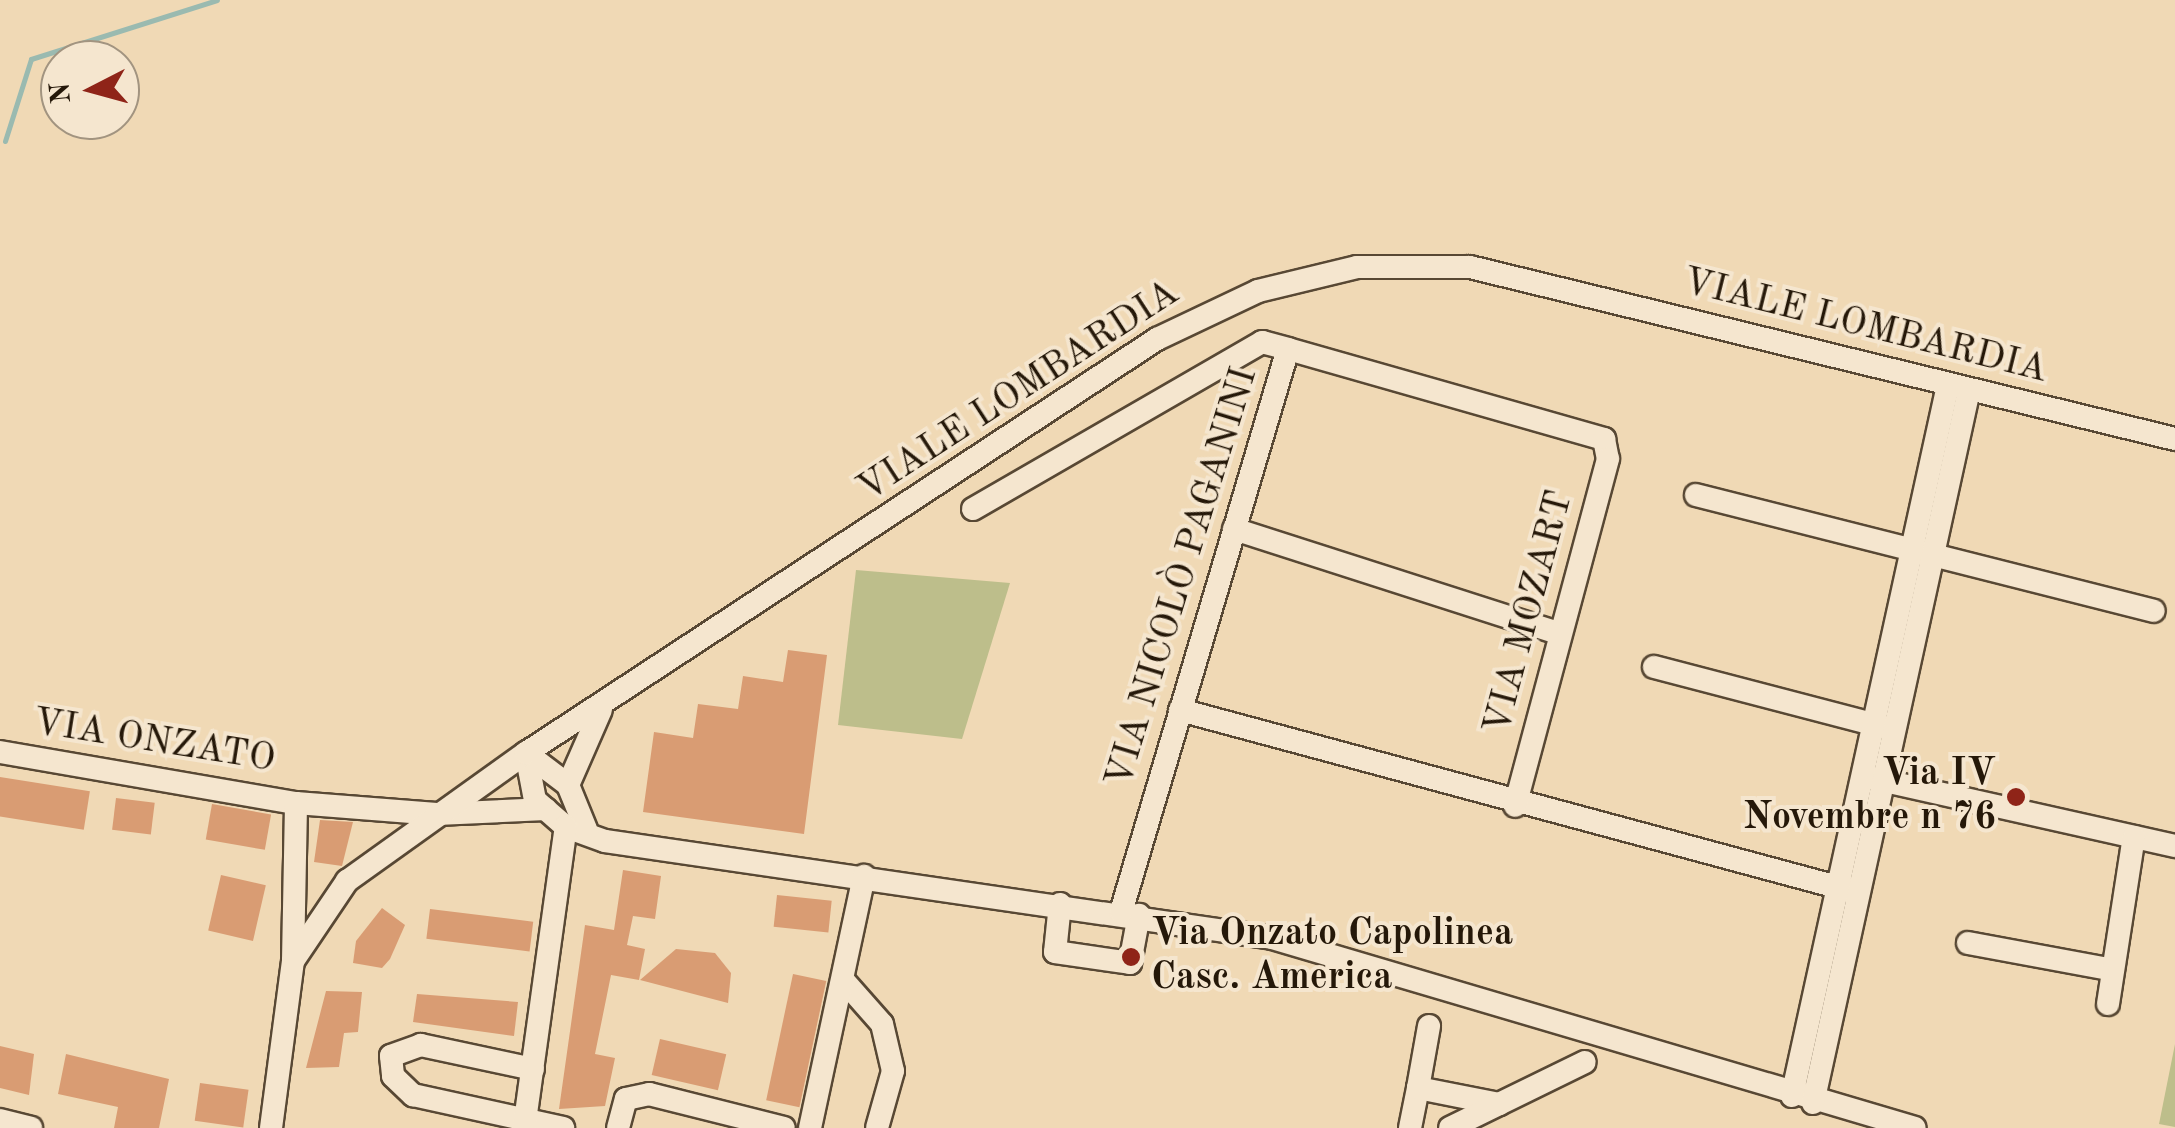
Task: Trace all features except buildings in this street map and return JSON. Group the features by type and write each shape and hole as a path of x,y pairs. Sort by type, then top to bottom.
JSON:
{"street":[{"name":"VIALE LOMBARDIA","path":"293,960 347,881 526,753 1157,339 1310,276 1470,267 2175,440"},
{"path":"973,509 1262,342 1288,350"},
{"name":"VIA NICOLÒ PAGANINI","path":"1130,914 1180,710 1288,350 1604,439"},
{"path":"1802,1100 1959,387"},
{"name":"VIA MOZART","path":"1515,806 1558,632 1608,459 1604,439"},
{"path":"1696,495 1924,557 2154,611"},
{"path":"1234,529 1558,632"},
{"path":"1654,668 1886,728"},
{"path":"568,785 584,733 608,699"},
{"path":"1180,710 1515,806 1850,890"},
{"name":"VIA ONZATO","path":"0,752 296,804 436,814 546,810"},
{"path":"526,753 568,785 586,832 580,851 562,878"},
{"path":"526,753 546,810 586,832 1130,914 1389,970 1802,1100 1900,1126"},
{"path":"1875,779 2175,846"},
{"name":"VIA ONZATO","path":"270,1128 293,960 296,804"},
{"path":"525,1124 562,878 586,832"},
{"path":"2108,1004 2134,837"},
{"path":"810,1128 864,876"},
{"path":"1060,904 1055,952 1130,963 1130,914"},
{"path":"1968,943 2113,970"},
{"path":"844,981 882,1024 890,1055 877,1128"},
{"path":"1410,1128 1430,1026"},
{"path":"533,1069 421,1045 390,1056 393,1076 413,1096 525,1124 563,1128"},
{"path":"1464,1125 1586,1062"},
{"path":"1418,1088 1499,1104"},
{"path":"618,1128 626,1099 649,1094 784,1128"},
{"path":"0,1120 31,1128"}],"green space":[{"path":"856,570 1010,583 962,739 838,725"},
{"path":"2175,1044 2175,1127 2159,1124"}],"waterway":[{"path":"5,141 31,59 217,0"}],"place":[{"name":"Via IV Novembre n 76","path":"2016,797"},
{"name":"Via Onzato Capolinea Casc. America","path":"1131,957"}]}
